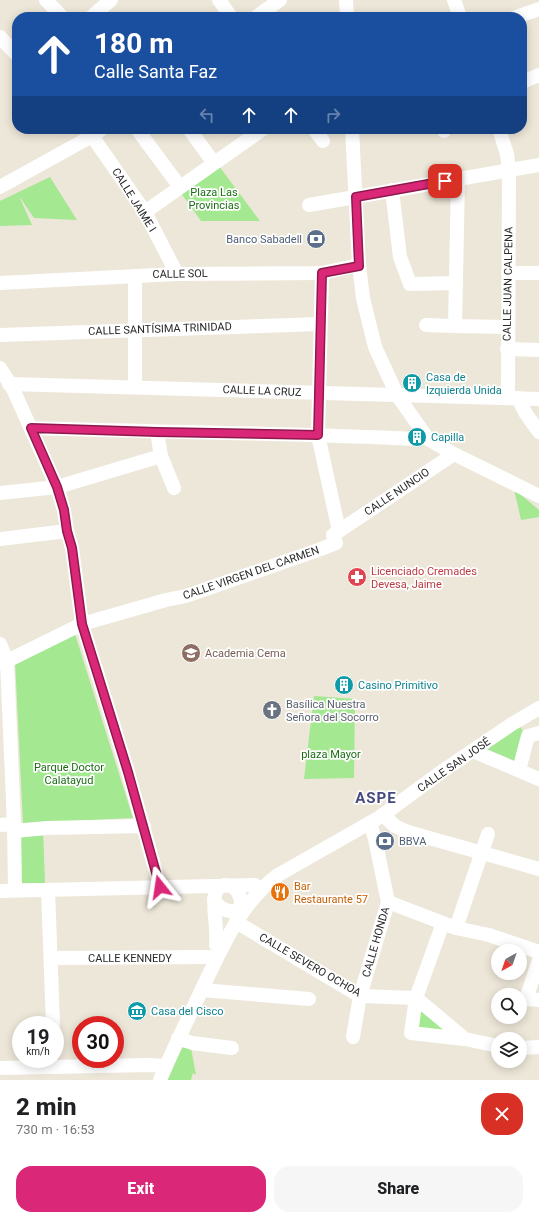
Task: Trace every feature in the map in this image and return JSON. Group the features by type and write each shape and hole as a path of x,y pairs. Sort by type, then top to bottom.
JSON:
{"street":[{"path":"46,0 57,12"},
{"path":"219,0 227,12"},
{"path":"346,0 347,12"},
{"path":"454,0 458,12"},
{"path":"264,12 274,6"},
{"path":"527,13 539,9"},
{"path":"0,37 12,50"},
{"path":"527,80 539,76"},
{"path":"0,187 89,134"},
{"name":"CALLE JAIME I","path":"96,134 145,212 177,274"},
{"path":"141,134 180,187"},
{"path":"193,134 214,163"},
{"path":"145,212 256,134"},
{"path":"318,134 323,141"},
{"path":"352,134 359,266 363,298 375,347 397,395 421,439"},
{"name":"CALLE JUAN CALPENA","path":"500,134 508,154 509,170 507,349 513,398"},
{"path":"309,205 539,165"},
{"path":"455,326 458,179"},
{"path":"392,190 400,257 410,284 456,283"},
{"name":"CALLE SOL","path":"0,283 177,274 322,273 359,266"},
{"path":"322,273 318,435 337,537"},
{"path":"508,273 539,273"},
{"path":"135,276 135,387"},
{"name":"CALLE SANTÍSIMA TRINIDAD","path":"0,335 320,324"},
{"path":"426,325 507,327"},
{"path":"507,349 539,350"},
{"path":"0,368 7,389 31,428 57,487 64,510 67,531 72,548 82,624 144,826 160,887"},
{"name":"CALLE LA CRUZ","path":"7,389 135,387 539,399"},
{"path":"513,398 539,432"},
{"path":"31,428 421,439 539,496"},
{"path":"157,432 161,456 174,488"},
{"name":"CALLE NUNCIO","path":"337,537 454,454"},
{"path":"0,493 57,487 161,456"},
{"path":"0,539 67,531"},
{"name":"CALLE VIRGEN DEL CARMEN","path":"4,662 82,624 166,600 186,596 321,549 337,537"},
{"path":"0,644 4,662 14,828 15,890"},
{"name":"CALLE SAN JOSÉ","path":"278,875 383,815 444,770 512,724 539,708"},
{"path":"519,770 534,735"},
{"path":"473,751 539,779"},
{"path":"383,815 395,826 408,832 539,869"},
{"name":"CALLE HONDA","path":"353,1037 360,996 388,902 375,839 370,823"},
{"path":"0,825 14,828 144,826"},
{"path":"488,834 450,925 416,998 410,1033 465,1039 491,1045"},
{"path":"0,891 255,884 278,875"},
{"path":"160,1080 162,1065 216,945 240,911 278,875"},
{"path":"152,1080 178,1038 240,911 255,884"},
{"path":"216,945 217,936 214,896 218,889 227,885 232,886 239,891 240,911"},
{"path":"48,890 53,1016"},
{"path":"214,899 224,910 240,911"},
{"path":"388,902 450,925 539,952"},
{"name":"CALLE SEVERO OCHOA","path":"240,911 360,996 416,998"},
{"name":"CALLE KENNEDY","path":"51,958 210,958"},
{"path":"539,960 526,999 539,1000"},
{"path":"202,990 309,998"},
{"path":"416,998 465,1039"},
{"path":"178,1038 192,1043 232,1048"},
{"path":"527,1048 539,1047"},
{"path":"64,1063 162,1065"},
{"path":"0,1068 12,1067"}],"green space":[{"name":"Plaza Las Provincias","path":"219,166 260,221 201,221 181,193"},
{"path":"50,177 77,220 34,218 19,196 32,225 0,226 0,201"},
{"path":"514,489 539,510 539,517 521,520"},
{"name":"Parque Doctor Calatayud","path":"75,634 133,818 23,823 15,661"},
{"name":"plaza Mayor","path":"314,696 355,699 354,778 304,779"},
{"path":"520,726 525,735 517,765 486,750"},
{"path":"43,829 45,883 20,883 20,831"},
{"path":"419,1006 445,1028 443,1031 415,1027"},
{"path":"177,1047 191,1048 196,1075 193,1073 191,1080 162,1080"}],"place":[{"name":"Banco Sabadell","path":"316,239"},
{"name":"Casa de Izquierda Unida","path":"412,383"},
{"name":"Capilla","path":"417,437"},
{"name":"Licenciado Cremades Devesa, Jaime","path":"357,577"},
{"name":"Academia Cema","path":"191,653"},
{"name":"Casino Primitivo","path":"344,685"},
{"name":"Basílica Nuestra Señora del Socorro","path":"272,710"},
{"name":"BBVA","path":"385,841"},
{"name":"Bar Restaurante 57","path":"280,892"},
{"name":"Casa del Cisco","path":"137,1011"}],"district":[{"name":"ASPE","path":"376,798"}],"route":[{"path":"160,887 128,772 82,624 72,548 67,531 64,510 57,487 31,428 318,435 322,273 359,266 356,197 445,181"}]}
